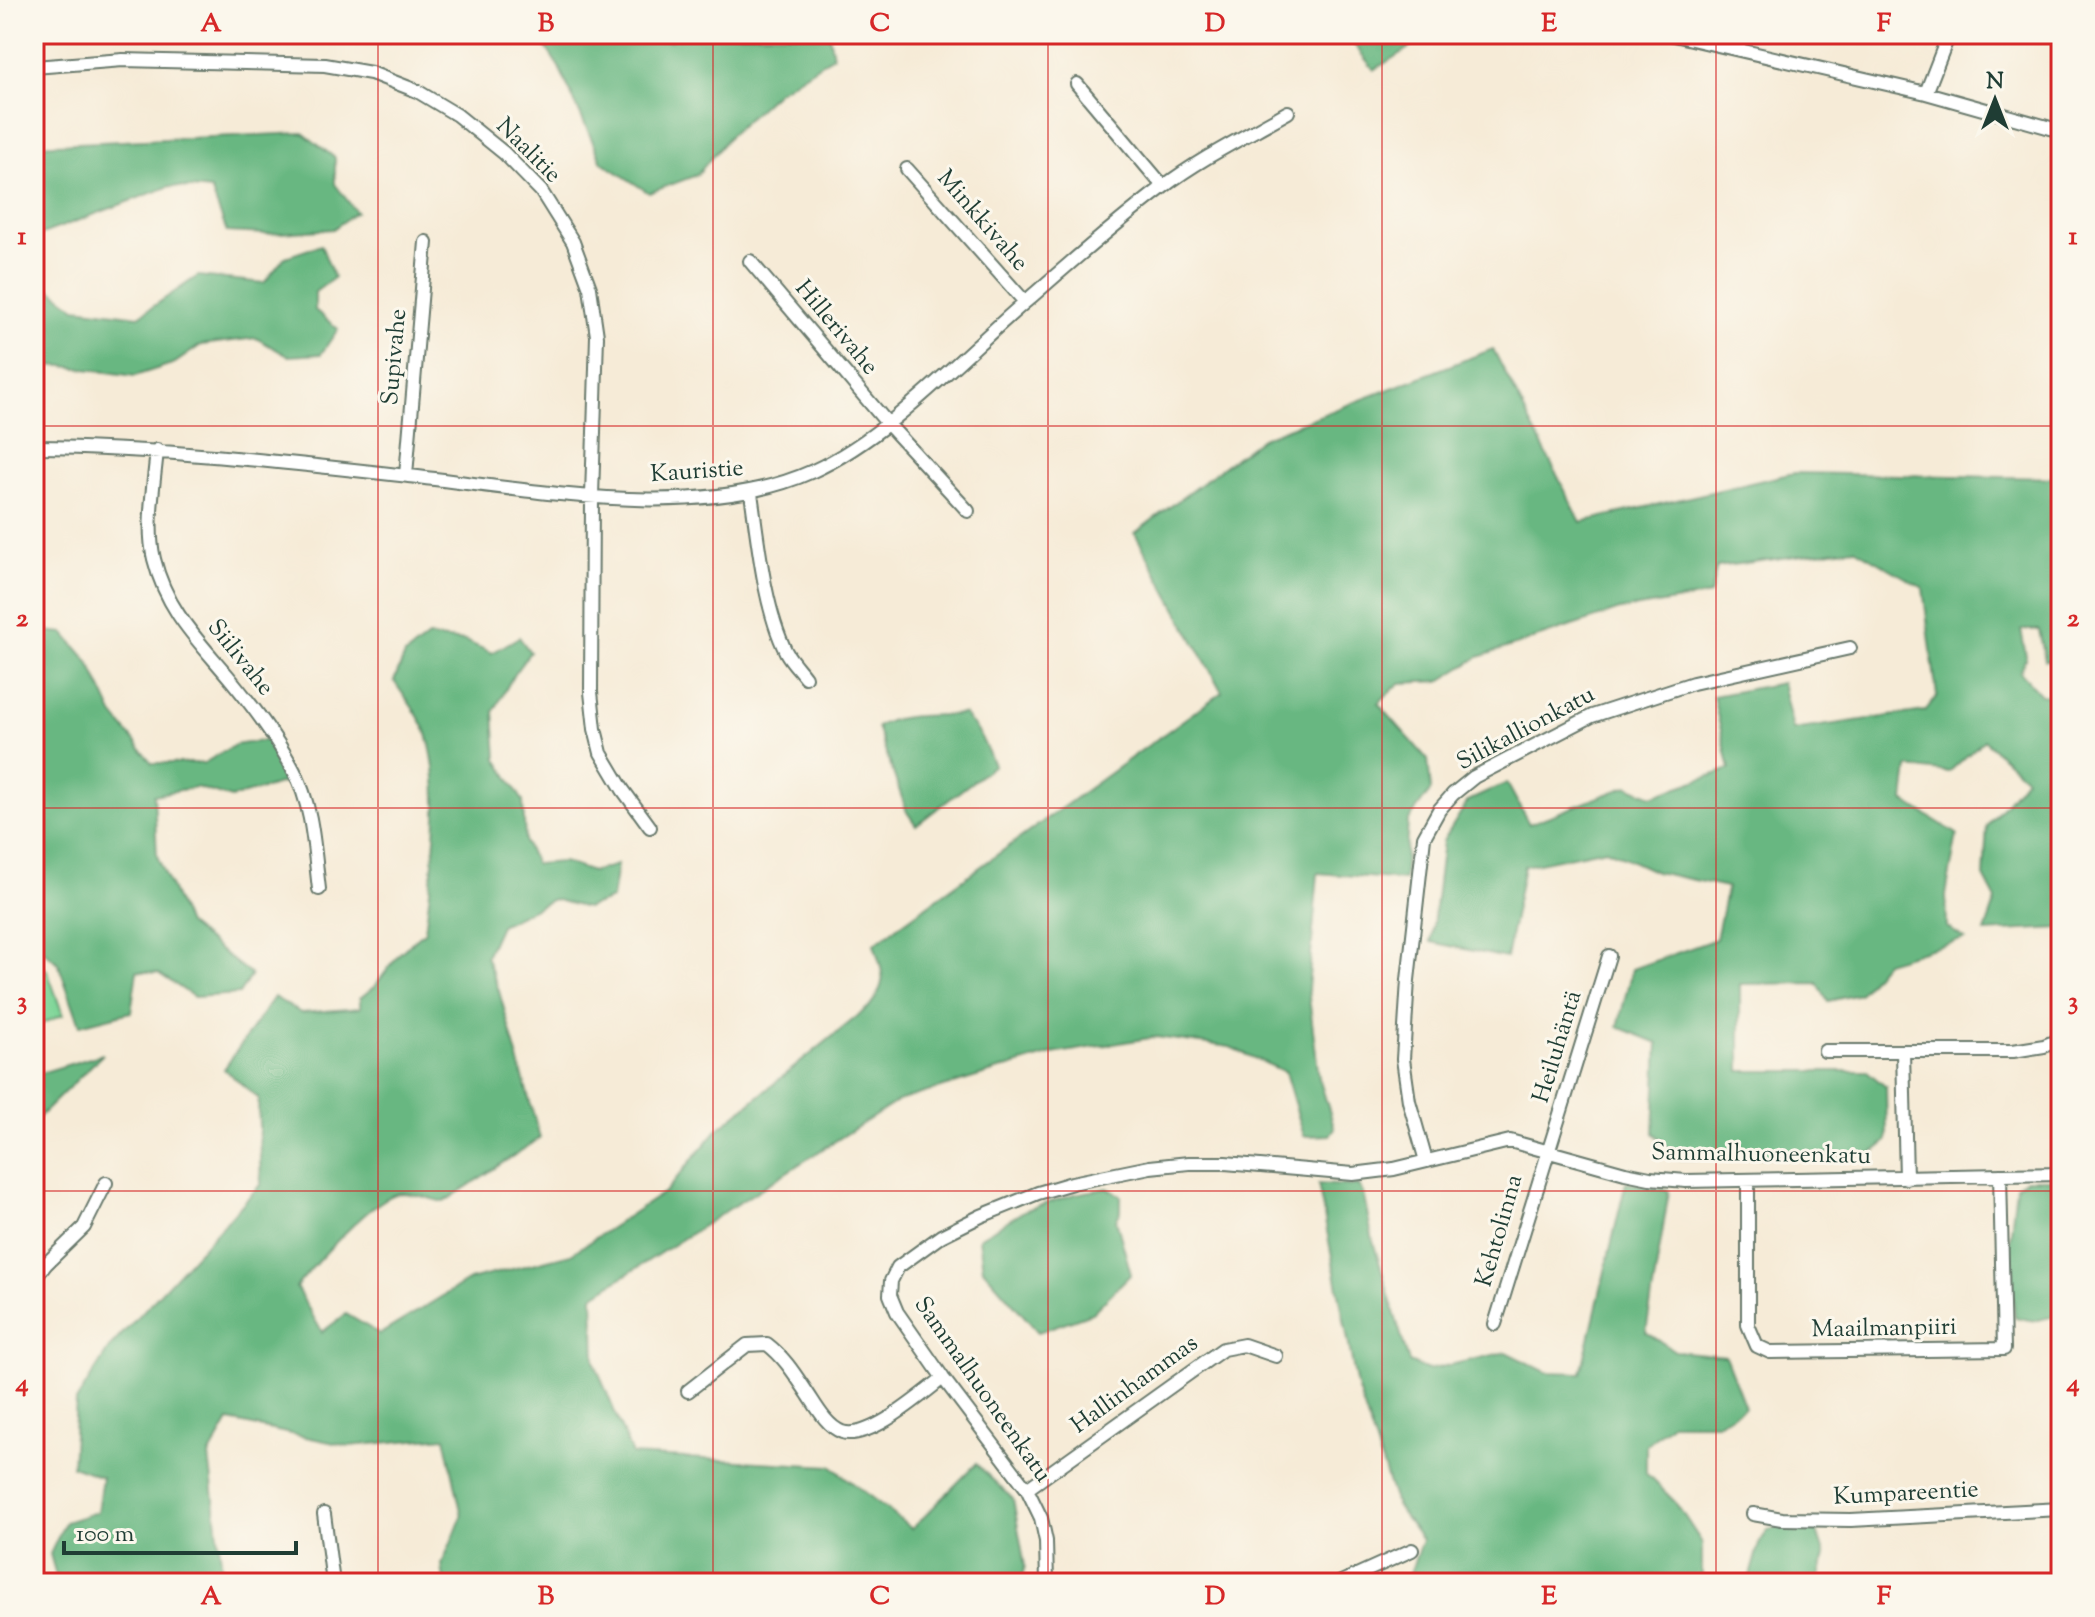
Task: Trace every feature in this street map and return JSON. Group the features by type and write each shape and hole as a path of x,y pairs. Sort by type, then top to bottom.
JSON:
{"street":[{"path":"1670,34 1926,93 2061,131"},
{"path":"1926,93 1949,34"},
{"name":"Naalitie","path":"34,67 123,60 325,65 371,73 417,91 457,115 504,153 541,191 573,242 590,288 597,336 591,692 595,729 601,753 650,827"},
{"path":"1077,84 1163,186"},
{"name":"Kauristie","path":"34,447 157,450 592,496 677,499 751,493 812,472 845,454 888,424 1025,302 1163,186 1288,112"},
{"name":"Minkkivahe","path":"907,169 1025,302"},
{"name":"Supivahe","path":"406,475 426,242"},
{"name":"Hillerivahe","path":"750,261 888,424 968,511"},
{"name":"Siilivahe","path":"157,450 151,513 154,557 170,603 195,640 232,681 272,734 296,773 308,808 319,889"},
{"path":"751,493 761,562 777,627 787,653 805,677"},
{"name":"Silikallionkatu","path":"1426,1161 1409,1101 1403,1059 1408,980 1424,837 1439,810 1474,777 1592,716 1693,683 1850,648"},
{"name":"Heiluhäntä","path":"1547,1151 1609,956"},
{"path":"1825,1051 2013,1051 2044,1046 2061,1039"},
{"path":"1903,1051 1906,1178"},
{"name":"Sammalhuoneenkatu","path":"1047,1583 1046,1541 1041,1518 1027,1489 943,1378 897,1312 890,1295 891,1281 898,1267 910,1257 941,1236 981,1216 1038,1193 1150,1167 1189,1163 1225,1163 1353,1174 1394,1169 1510,1141 1650,1178 1748,1182 2061,1174"},
{"name":"Kehtolinna","path":"1495,1324 1547,1151"},
{"name":"Maailmanpiiri","path":"1748,1182 1748,1325 1757,1346 1770,1352 2004,1349 2000,1175"},
{"path":"34,1279 84,1227 106,1183"},
{"path":"688,1391 747,1345 767,1344 781,1355 825,1418 841,1432 856,1433 875,1427 943,1378"},
{"name":"Hallinhammas","path":"1027,1489 1223,1349 1244,1345 1276,1356"},
{"name":"Kumpareentie","path":"1753,1514 1782,1519 1851,1520 2061,1509"},
{"path":"324,1514 333,1583"},
{"path":"1339,1583 1412,1550"}],"green space":[{"path":"537,34 636,34 670,41 678,34 829,34 833,56 777,92 731,134 697,175 649,193 602,162 559,67"},
{"path":"1346,34 1431,34 1374,70"},
{"path":"303,133 335,158 335,184 356,212 333,229 267,234 227,232 211,190 170,186 34,237 34,145"},
{"path":"321,245 334,278 315,292 315,310 338,329 321,354 288,356 256,338 201,345 175,363 135,376 34,365 34,290 49,288 76,308 139,316 198,276 264,283 285,257"},
{"path":"1493,349 1581,522 1794,473 2061,478 2061,662 2045,660 2039,630 2021,630 2026,656 2020,672 2041,695 2061,696 2061,928 1985,932 1996,900 1984,877 1987,826 2026,778 1984,740 1949,772 1908,767 1904,801 1957,834 1946,895 1947,927 1965,939 1885,962 1859,994 1828,1001 1817,983 1740,984 1740,1071 1867,1071 1886,1087 1887,1141 1872,1153 1680,1159 1654,1133 1658,1043 1618,1027 1632,969 1716,939 1727,887 1656,872 1606,849 1524,866 1506,958 1431,942 1443,841 1468,801 1507,783 1529,824 1628,786 1652,796 1730,769 1713,696 1782,683 1793,730 1925,711 1937,696 1923,588 1854,548 1717,567 1710,595 1620,610 1479,657 1440,681 1400,683 1378,703 1428,760 1431,790 1408,821 1404,880 1318,873 1308,989 1319,1078 1335,1129 1330,1135 1304,1136 1285,1072 1230,1047 1156,1037 1052,1054 898,1101 593,1296 595,1363 632,1455 831,1466 912,1529 976,1464 1013,1499 1025,1566 1020,1583 444,1583 442,1564 462,1516 445,1437 349,1446 229,1421 209,1456 222,1569 227,1583 58,1583 50,1554 65,1522 97,1512 102,1477 72,1466 76,1401 110,1347 261,1184 258,1098 224,1069 274,997 301,1013 360,1008 360,998 375,986 400,953 425,931 435,832 435,781 427,734 394,681 405,655 428,637 465,641 492,653 519,637 530,652 494,711 497,759 523,801 525,842 535,864 563,862 592,872 617,865 612,899 586,908 553,899 500,925 486,956 499,991 540,1138 444,1202 401,1193 390,1196 361,1218 296,1287 322,1332 346,1314 380,1334 469,1280 571,1254 666,1191 717,1130 870,1006 882,983 874,944 1222,692 1135,533 1262,438"},
{"path":"34,630 64,633 89,662 113,714 152,763 204,763 235,745 267,740 286,782 231,798 196,787 154,795 157,856 187,924 251,975 239,994 194,997 158,973 137,971 131,1012 80,1025 58,963 34,943"},
{"path":"964,714 979,733 994,765 916,825 907,812 877,727 908,717"},
{"path":"34,960 47,970 63,1015 34,1027"},
{"path":"103,1054 34,1122 34,1075"},
{"path":"2027,1179 2061,1179 2055,1316 2034,1321 2015,1317 2008,1258 2016,1186"},
{"path":"1626,1182 1669,1191 1646,1332 1675,1351 1725,1356 1745,1407 1717,1423 1671,1423 1646,1445 1646,1473 1675,1502 1702,1543 1702,1583 1487,1583 1484,1571 1458,1574 1431,1584 1419,1579 1410,1573 1422,1540 1396,1505 1357,1387 1318,1184 1359,1186 1363,1193 1373,1241 1409,1362 1428,1370 1506,1352 1546,1372 1581,1373"},
{"path":"1108,1188 1121,1196 1121,1211 1116,1220 1131,1274 1092,1313 1038,1332 983,1269 979,1238 1026,1210 1075,1194"},
{"path":"1786,1525 1816,1528 1825,1556 1817,1583 1748,1583 1759,1544 1768,1530"}]}
